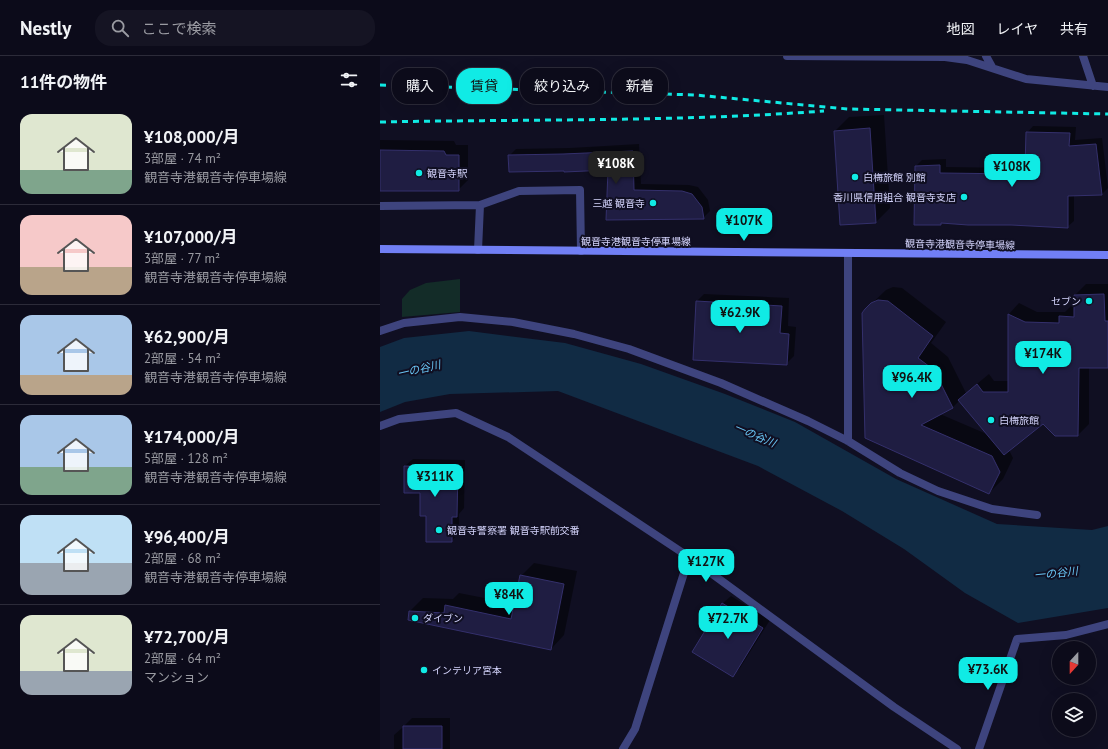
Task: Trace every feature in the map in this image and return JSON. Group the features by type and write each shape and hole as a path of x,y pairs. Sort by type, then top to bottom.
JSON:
{"main road":[{"name":"観音寺港観音寺停車場線","path":"380,249 1108,255"}],"street":[{"path":"787,56 945,57 967,60 1026,79 1108,87"},
{"path":"986,56 992,67"},
{"path":"1083,56 1093,86"},
{"path":"380,206 480,205 519,191 580,190 581,251"},
{"path":"478,250 480,205"},
{"path":"848,253 848,441"},
{"path":"380,331 404,324 460,317 513,322 574,334 628,349 721,383 808,421 848,441 900,473 938,491 992,509 1037,515"},
{"path":"380,426 399,419 456,413 508,437 689,557 894,707 958,749"},
{"path":"623,749 635,729 689,557"},
{"path":"979,749 1017,639 1066,635 1108,624"}],"green space":[{"path":"460,279 460,312 402,317 402,299 410,290 426,283"}],"water":[{"name":"一の谷川","path":"469,331 565,343 641,364 725,394 795,422 896,479 997,524 1092,530 1108,526 1108,608 1018,623 965,593 904,549 842,511 758,466 558,391 450,394 405,402 380,412 380,347 404,338"}],"building":[{"name":"白梅旅館 別館","path":"870,128 876,223 840,225 834,131"},
{"path":"1026,132 1070,133 1069,146 1096,144 1102,195 1068,196 1068,228 941,223 941,225 914,225 915,166 940,165 940,173 1020,174 1020,168 1025,168"},
{"name":"観音寺駅","path":"380,150 444,151 446,155 459,155 459,191 380,191"},
{"path":"633,151 634,190 682,191 692,194 702,207 704,219 606,220 608,170 509,172 508,155"},
{"path":"1104,294 1105,321 1108,321 1108,368 1079,368 1078,436 1055,436 1043,424 1004,455 958,400 977,384 983,392 1008,392 1008,314 1025,322 1059,323 1059,316 1074,317 1074,295"},
{"path":"878,300 888,301 933,336 918,358 934,370 953,408 921,425 992,456 1000,472 989,494 865,438 862,313 871,303"},
{"path":"696,301 782,306 780,333 789,334 787,365 693,360"},
{"path":"404,466 458,467 457,517 452,517 452,542 426,542 426,516 420,516 420,493 404,493"},
{"path":"520,575 564,584 551,650 408,620 409,611 444,613 445,605 511,619"},
{"path":"722,603 763,628 733,677 692,652"},
{"path":"403,726 442,726 442,749 403,749"}],"railway":[{"path":"380,85 695,95 848,109 1108,114"},
{"path":"380,122 658,119 768,115 824,111"}],"place":[{"name":"観音寺駅","path":"419,173"},
{"name":"白梅旅館 別館","path":"855,177"},
{"name":"香川県信用組合 観音寺支店","path":"964,197"},
{"name":"三越 観音寺","path":"653,203"},
{"name":"セブン","path":"1089,301"},
{"name":"白梅旅館","path":"991,420"},
{"name":"観音寺警察署 観音寺駅前交番","path":"439,530"},
{"name":"ダイブン","path":"415,618"},
{"name":"インテリア宮本","path":"424,670"}]}
